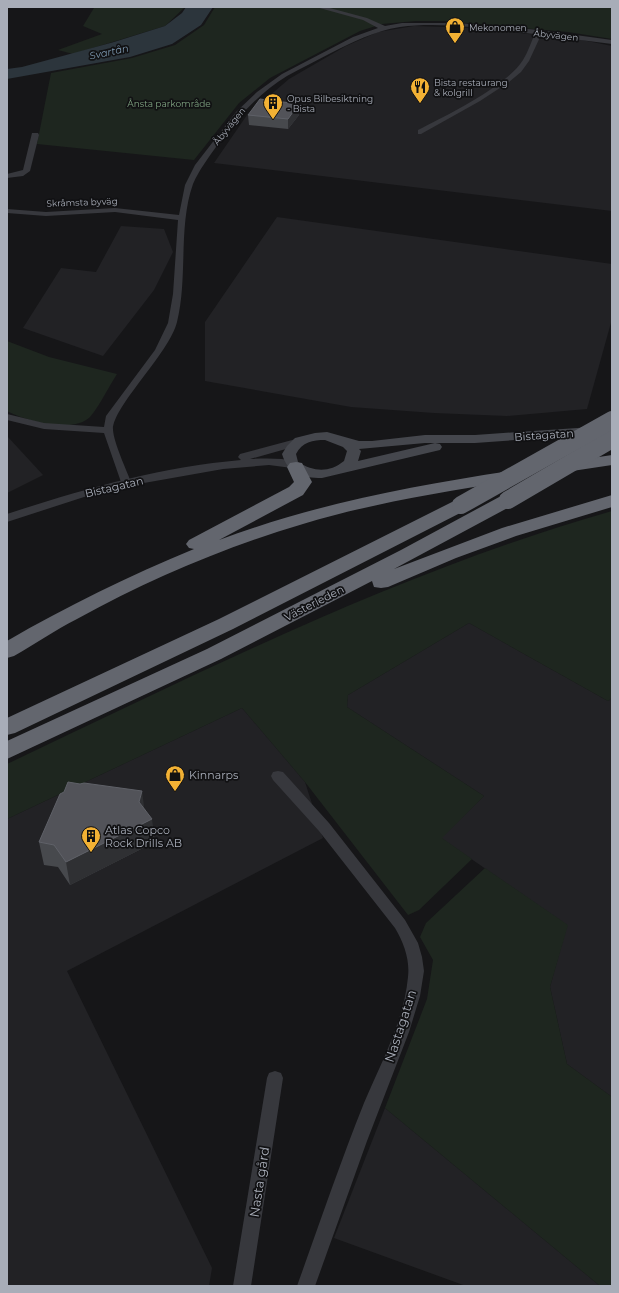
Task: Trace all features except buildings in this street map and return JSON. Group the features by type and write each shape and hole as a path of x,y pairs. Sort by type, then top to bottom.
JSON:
{"highway":[{"name":"Västerleden","path":"7,727 226,624 461,505 612,420"},
{"name":"Västerleden","path":"7,751 214,654 408,554 508,500 612,439"},
{"path":"7,652 86,606 194,557 275,527 320,513 466,482 612,460"},
{"path":"86,606 95,599 173,556 293,493 303,482 294,465"},
{"path":"311,604 327,605 442,556 509,532 612,501"}],"main road":[{"name":"Bistagatan","path":"342,441 359,445 425,439 475,439 612,430"},
{"path":"316,436 332,437 342,441 350,446 354,454 350,462 341,469 328,473 309,473 294,465 289,454 296,443 316,436"},
{"name":"Bistagatan","path":"341,469 400,454 475,439"}],"street":[{"path":"319,7 365,19 384,28"},
{"name":"Åbyvägen","path":"108,430 111,416 167,336 175,312 182,218 189,184 199,165 238,113 250,100 269,85 292,71 367,32 412,24 445,24 538,32 612,42"},
{"path":"422,132 487,94 512,76 526,61 538,32"},
{"path":"7,176 20,174 26,171 35,135"},
{"name":"Skråmsta byväg","path":"7,211 46,214 114,210 182,218"},
{"path":"7,416 49,428 108,430 126,482"},
{"name":"Bistagatan","path":"223,465 260,452 296,443"},
{"name":"Bistagatan","path":"7,518 80,494 126,482 223,465 269,461 294,465"},
{"name":"Nastagatan","path":"278,776 324,827 409,937 414,952 416,976 410,1003 306,1286"},
{"name":"Nasta gård","path":"242,1286 275,1078"}],"shaded area":[{"path":"414,26 474,28 582,40 612,46 612,211 214,163 247,115 289,79 346,46 378,32"},
{"path":"277,217 612,264 612,319 587,409 507,416 434,413 351,407 205,381 205,322"},
{"path":"121,226 164,229 173,252 154,290 103,356 23,328 61,268 96,272"},
{"path":"7,436 43,475 7,493"},
{"path":"469,623 608,701 612,698 612,1097 567,1064 550,987 567,925 441,838 484,796 347,707 348,695"},
{"path":"242,708 305,782 323,838 67,971 212,1268 209,1286 7,1286 7,819"},
{"path":"385,1108 600,1286 466,1286 334,1238"}],"green space":[{"path":"185,7 165,26 73,54 58,50 102,34 83,26 94,8"},
{"name":"Ånsta parkområde","path":"215,7 612,7 612,39 568,32 444,21 416,21 382,24 360,31 270,78 239,103 194,160 37,144 51,73 132,58 175,45 204,25"},
{"path":"7,341 49,357 117,374 93,413 82,422 73,425 61,425 26,419 7,411"},
{"path":"612,511 612,698 608,701 469,623 348,695 347,707 484,796 442,838 472,859 419,910 408,915 305,782 242,708 7,819 7,764 230,658 380,593 456,563 534,535"},
{"path":"485,868 568,925 550,987 567,1064 612,1097 612,1286 600,1286 385,1108 427,999 433,960 420,937 426,923"}],"water":[{"name":"Svartån","path":"186,7 213,7 201,25 172,44 130,57 7,79 7,69 22,67 114,42 165,26 182,13"}],"place":[{"name":"Mekonomen","path":"455,44"},
{"name":"Bista restaurang & kolgrill","path":"420,104"},
{"name":"Opus Bilbesiktning - Bista","path":"273,120"},
{"name":"Kinnarps","path":"175,792"},
{"name":"Atlas Copco Rock Drills AB","path":"91,853"}]}
